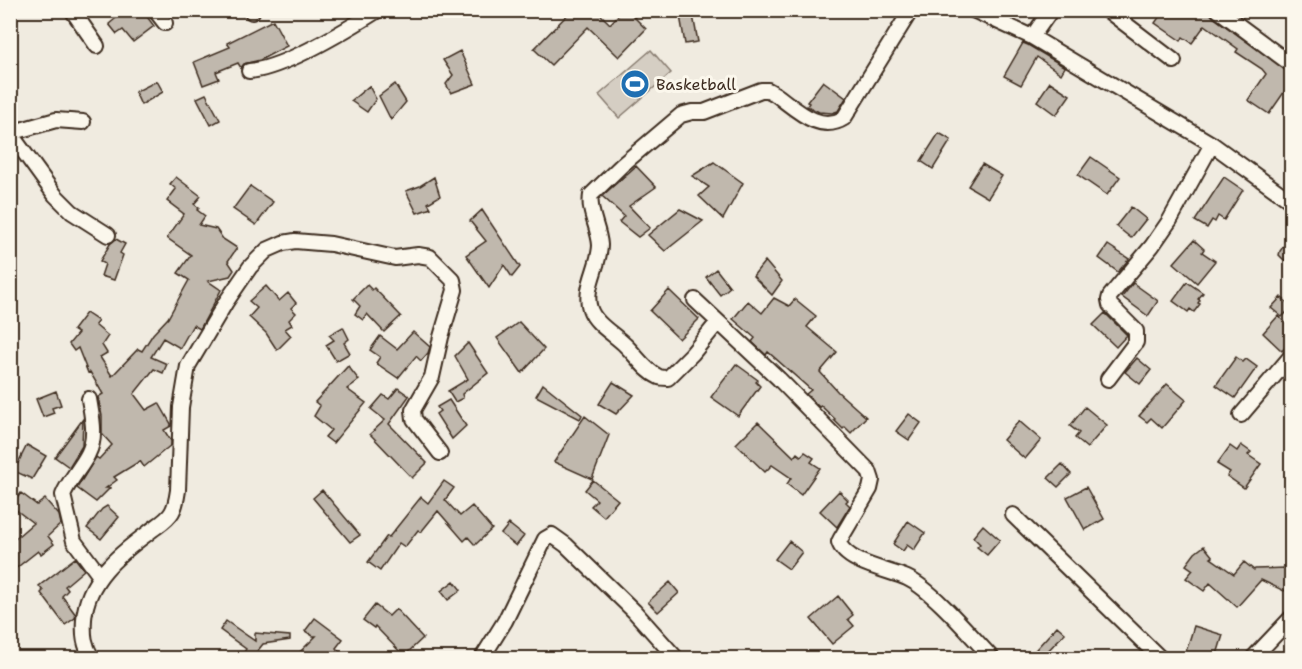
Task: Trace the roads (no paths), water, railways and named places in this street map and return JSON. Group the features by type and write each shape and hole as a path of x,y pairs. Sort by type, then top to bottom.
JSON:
{"street":[{"path":"72,10 97,46"},
{"path":"154,10 165,23"},
{"path":"249,70 273,66 378,10"},
{"path":"718,322 679,368 668,378 663,378 646,368 625,345 594,318 589,308 590,289 600,246 592,214 591,195 622,165 681,115 704,112 761,90 768,90 818,122 830,124 844,118 911,10"},
{"path":"973,10 1032,37 1212,144 1292,202"},
{"path":"1032,37 1051,10"},
{"path":"1107,10 1174,62"},
{"path":"1218,10 1292,65"},
{"path":"83,122 56,120 10,133 54,195 72,212 108,235"},
{"path":"1108,379 1136,342 1137,336 1136,331 1110,305 1110,296 1152,246 1170,220 1212,144"},
{"path":"93,658 86,650 83,639 84,618 91,591 100,576 124,552 171,514 176,502 181,407 188,366 219,312 250,267 275,245 295,241 331,244 395,258 418,255 430,257 453,280 455,290 432,377 413,410 414,419 440,453"},
{"path":"695,300 779,379 869,471 872,480 870,489 839,542 842,550 854,559 919,585 992,658"},
{"path":"1241,415 1292,355"},
{"path":"90,399 92,442 88,454 63,495 74,541 100,576"},
{"path":"1012,515 1160,658"},
{"path":"482,658 505,621 545,539 552,535 560,539 634,610 676,658"},
{"path":"1253,658 1292,617"}],"place":[{"name":"Basketball","path":"635,84"}]}
